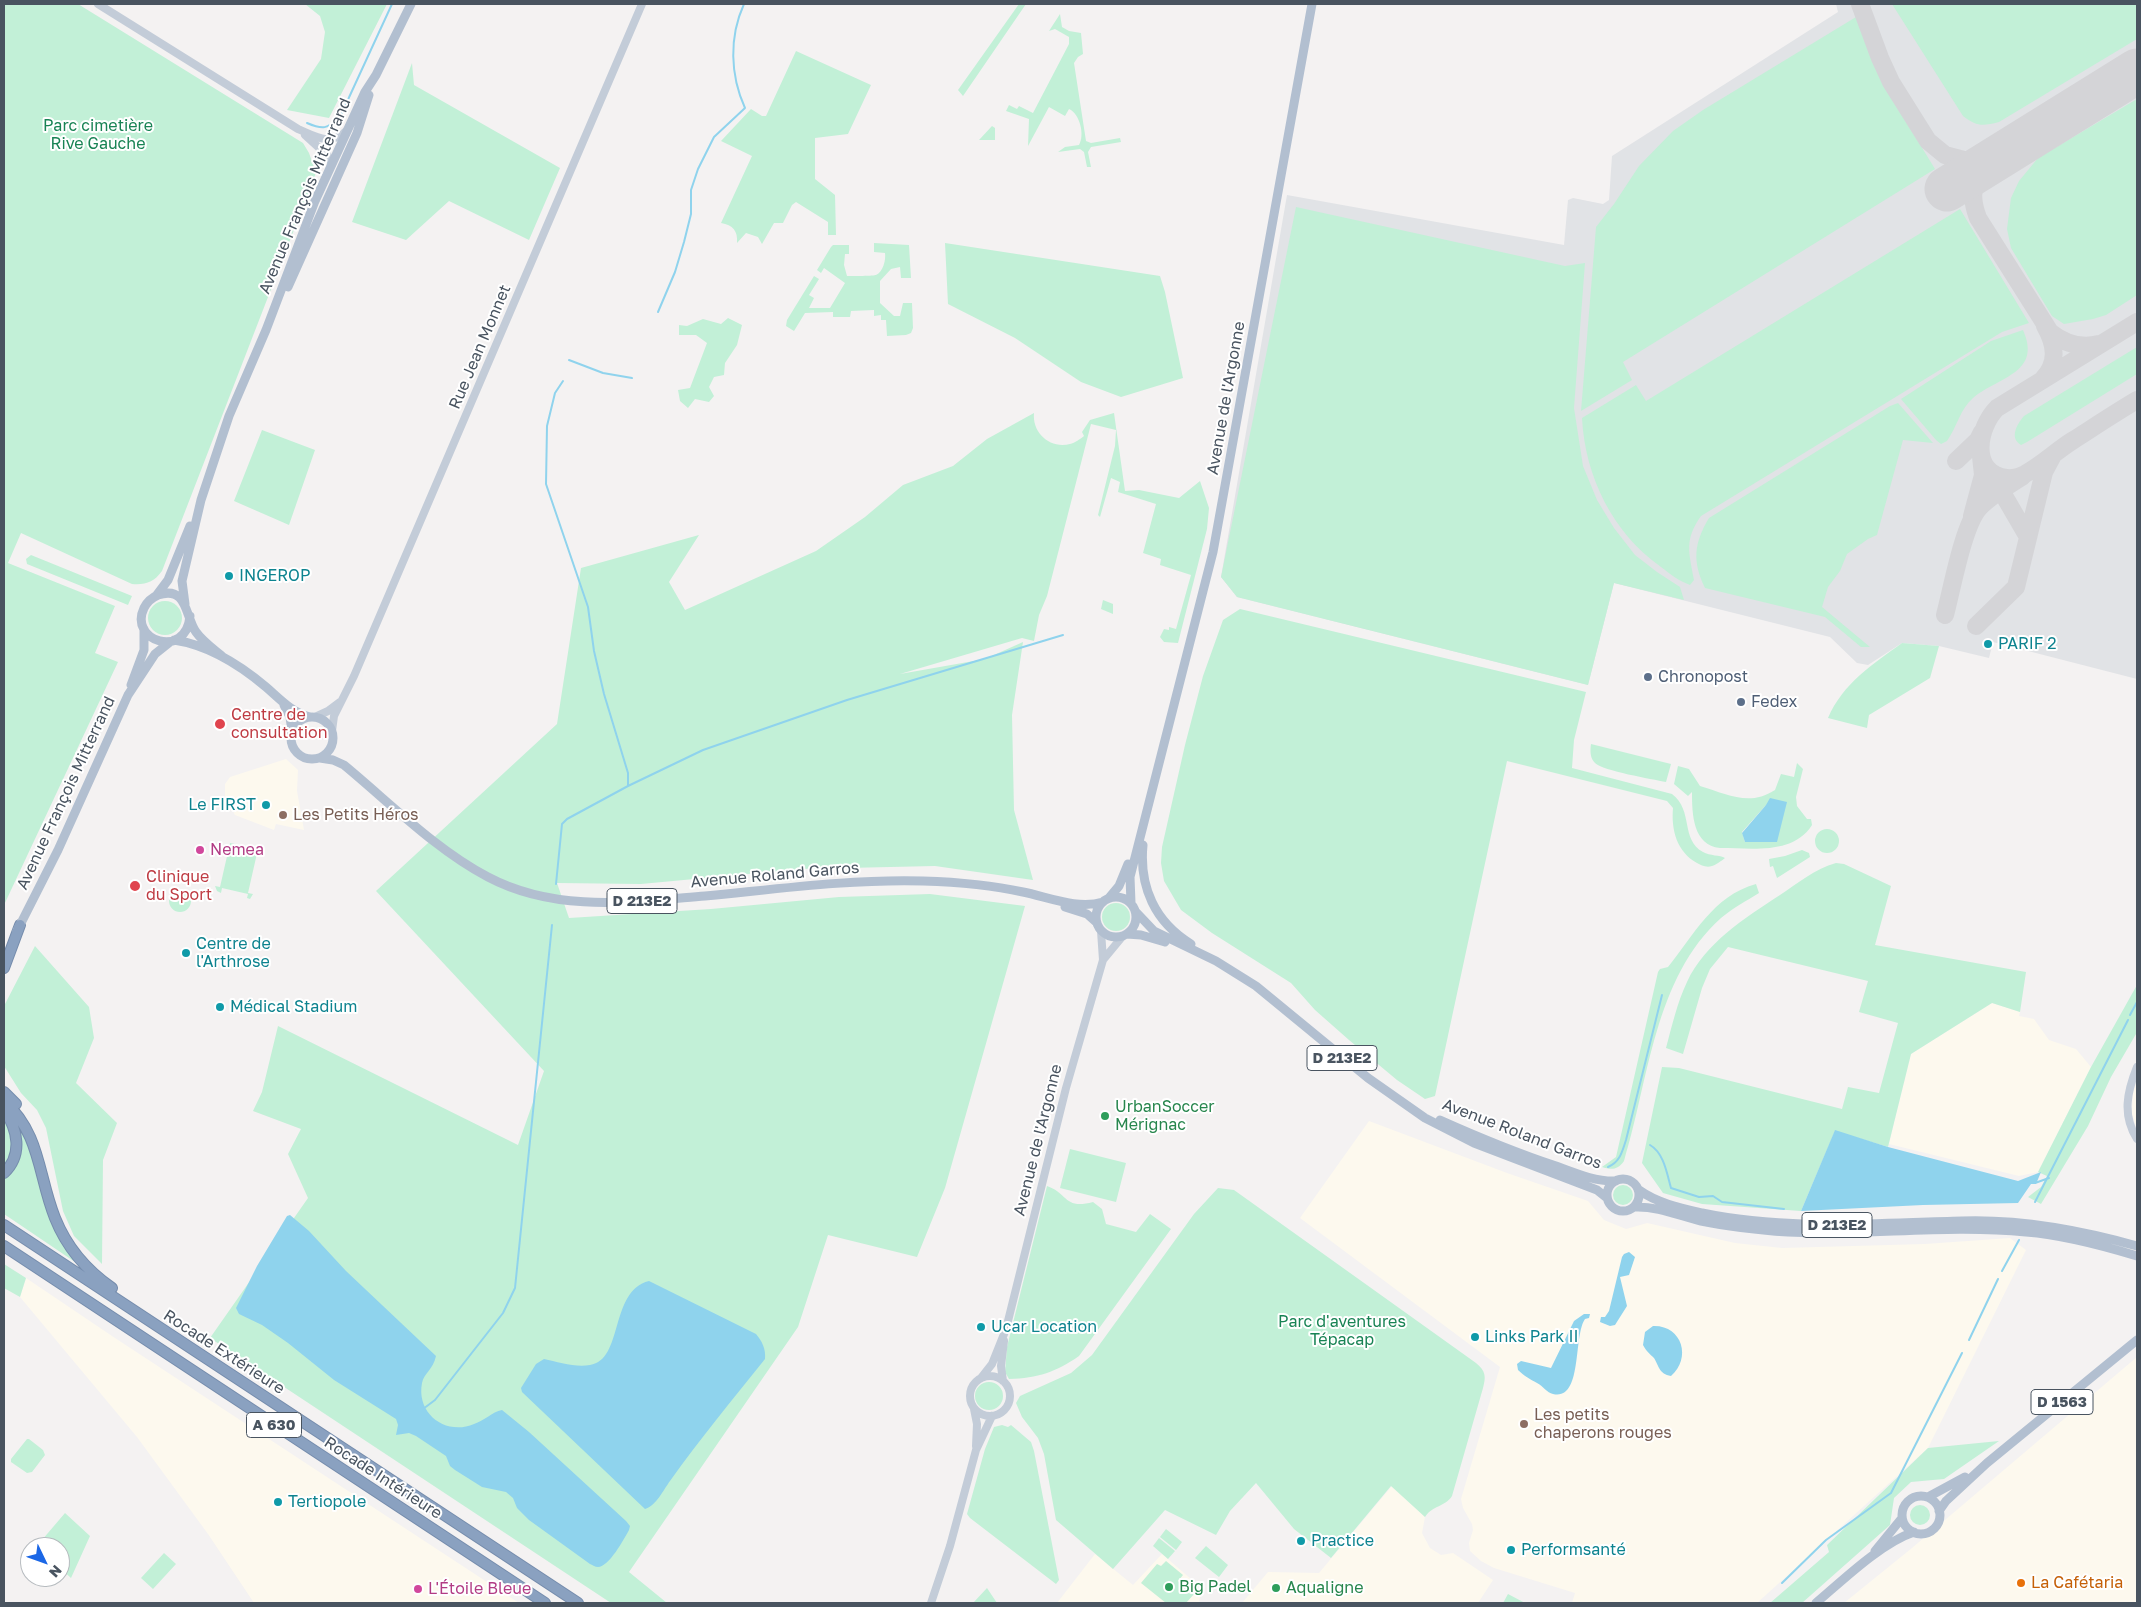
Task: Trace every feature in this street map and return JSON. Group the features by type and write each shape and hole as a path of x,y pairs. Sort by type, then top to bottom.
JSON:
{"highway":[{"path":"4,968 20,926"},
{"path":"4,1092 26,1117 38,1147 39,1162"},
{"path":"4,1102 22,1120 31,1136 55,1217 73,1252 94,1274 132,1303 136,1313"},
{"path":"4,1110 14,1126 17,1145 13,1160 4,1173"},
{"name":"Rocade Extérieure","path":"4,1225 578,1603"},
{"name":"Rocade Intérieure","path":"4,1246 545,1603"}],"main road":[{"name":"Avenue François Mitterrand","path":"156,596 168,580 201,500 226,424 266,330 316,201 365,92 376,75 411,4"},
{"name":"Avenue de l'Argonne","path":"1133,908 1130,877 1214,552 1312,4"},
{"name":"Avenue François Mitterrand","path":"266,330 285,293 357,133 376,75"},
{"name":"Avenue François Mitterrand","path":"185,604 182,581 201,500"},
{"path":"224,658 195,631 185,604 172,595 156,596 145,605 141,620 144,629 155,640 195,644 224,658 259,681 296,712 325,721 332,730 333,741 329,751 320,758 309,759 297,753 292,741 290,717 283,703"},
{"path":"172,641 186,631 190,616"},
{"name":"Avenue François Mitterrand","path":"4,957 58,850 128,694 144,650 144,629"},
{"name":"Avenue François Mitterrand","path":"128,694 156,654 172,641"},
{"path":"292,732 299,722 312,717"},
{"name":"Avenue Roland Garros","path":"333,741 344,765"},
{"name":"Avenue Roland Garros","path":"320,758 333,760 344,765 420,829 474,869 504,884 545,898 615,904 877,881 925,881 1023,892 1078,904 1095,904 1106,900"},
{"name":"Avenue de l'Argonne","path":"1106,900 1119,886 1124,875 1151,793"},
{"path":"1147,810 1141,860 1146,890 1153,906 1169,927 1184,939 1232,967 1256,986"},
{"name":"Avenue Roland Garros","path":"982,886 1074,909 1087,914 1096,922"},
{"path":"1122,898 1133,908 1135,924 1124,936 1110,937 1101,931 1096,922 1097,911 1106,900 1122,898"},
{"name":"Avenue Roland Garros","path":"1133,908 1154,931 1216,961 1256,986 1368,1078 1450,1132 1597,1190 1607,1198"},
{"name":"Avenue Roland Garros","path":"1124,936 1136,934 1149,937 1183,950 1223,970 1270,999"},
{"name":"Avenue Roland Garros","path":"1419,1112 1490,1142 1565,1169 1600,1181 1616,1181"},
{"path":"1616,1181 1630,1181 1638,1190 1639,1198 1635,1206 1624,1212 1610,1205 1607,1198 1609,1188 1616,1181"},
{"name":"D 213E2","path":"1638,1190 1650,1198 1725,1218 1817,1226 1961,1221 2020,1223 2048,1225 2137,1246"},
{"name":"D 213E2","path":"1635,1206 1648,1206 1719,1225 1788,1232 1863,1233 1960,1229 2024,1232 2071,1238 2137,1256"},
{"name":"D 1563","path":"1939,1511 1946,1501 1987,1463 2137,1340"},
{"name":"D 1563","path":"1928,1497 1940,1492 1987,1463"},
{"path":"1866,1561 1902,1518 1903,1508 1909,1500 1918,1496 1928,1497 1933,1500 1939,1511 1939,1520 1934,1528 1926,1533 1914,1532 1908,1529 1902,1518"},
{"path":"1816,1603 1866,1561 1901,1538 1914,1532"}],"street":[{"path":"98,4 298,129 328,156 332,164"},
{"name":"Rue Jean Monnet","path":"332,730 334,716 642,4"},
{"path":"298,129 328,140 341,136 347,130"},
{"path":"312,717 328,711 341,701"},
{"path":"1101,931 1103,960"},
{"path":"1103,960 1124,936"},
{"name":"Avenue de l'Argonne","path":"1003,1380 1001,1366 1006,1329 1066,1088 1103,960"},
{"path":"2137,1067 2127,1104 2130,1124 2137,1139"},
{"name":"Avenue de l'Argonne","path":"981,1378 992,1364 1006,1329"},
{"path":"974,1409 985,1416 992,1416 1003,1411 1009,1402 1008,1388 1003,1380 992,1376 981,1378 976,1381 970,1391 970,1399 977,1424 976,1450"},
{"path":"931,1603 948,1554 976,1450 992,1416"}],"shaded area":[{"path":"1836,4 2137,4 2137,679 1993,642 1989,658 1939,646 1902,643 1868,665 1857,663 1830,637 1614,583 1588,685 1237,597 1221,577 1287,195 1564,245 1568,200 1573,198 1603,204 1609,200 1612,156 1838,12"},
{"path":"286,759 298,770 297,791 304,830 276,824 274,830 235,815 225,796 225,784 230,777"},
{"path":"1992,1003 2020,1012 2019,1016 2034,1019 2049,1040 2076,1049 2091,1067 2038,1172 2019,1176 1889,1144 1911,1054"},
{"path":"2137,1082 2137,1129 2132,1114 2133,1092"},
{"path":"1369,1121 1588,1201 1604,1220 1626,1229 1647,1223 1735,1243 1782,1248 1925,1244 2010,1238 2026,1250 1928,1448 1757,1603 1572,1603 1575,1593 1494,1568 1481,1561 1470,1551 1469,1543 1473,1530 1472,1524 1463,1508 1461,1499 1500,1367 1300,1218"},
{"path":"26,1278 519,1603 254,1603 208,1534 137,1437 20,1297"},
{"path":"2137,1357 2137,1603 1844,1603 1912,1548"},
{"path":"1392,1486 1425,1517 1422,1533 1430,1548 1441,1555 1453,1553 1493,1580 1478,1603 1242,1603 1268,1572 1319,1573"},
{"path":"1095,1554 1133,1585 1162,1554 1191,1579 1201,1593 1199,1601 1202,1603 1057,1603"}],"green space":[{"name":"Parc cimetière Rive Gauche","path":"4,4 78,4 303,143 309,153 316,173 162,571 149,582 132,584 21,533 8,563 115,606 95,653 118,662 4,905"},
{"path":"305,4 387,4 329,118 287,110 321,59 325,32 320,16"},
{"path":"1019,4 1026,4 963,96 958,90"},
{"path":"1892,4 2137,4 2137,39 1999,122 1980,125 1963,116"},
{"path":"1060,14 1062,27 1069,31 1081,33 1083,54 1074,63 1086,141 1091,143 1120,138 1121,142 1091,147 1088,152 1091,167 1087,167 1084,152 1080,149 1058,152 1065,147 1079,145 1081,141 1079,120 1069,109 1065,116 1049,107 1028,146 1029,119 1006,111 1009,105 1017,109 1019,106 1033,113 1069,44 1069,37 1055,29 1049,31"},
{"path":"1856,17 1886,89 1935,169 1623,362 1632,380 1581,411 1596,227 1639,166 1673,131 1703,110"},
{"path":"796,51 871,85 848,134 815,138 815,179 835,195 836,235 828,235 828,222 796,202 792,205 783,223 774,223 762,244 758,237 746,233 737,243 737,235 734,229 729,225 721,223 752,156 721,141 751,109 762,116 766,116"},
{"path":"412,63 414,85 560,168 529,240 449,201 406,240 352,222"},
{"path":"2137,99 2137,295 2106,315 2064,324 2052,316 2011,248 2007,229 2011,198 2019,181 2038,158"},
{"path":"992,126 995,128 995,140 979,140"},
{"path":"1296,207 1565,266 1585,263 1574,408 1583,466 1597,500 1614,528 1635,555 1680,587 1684,600 1614,583 1588,685 1237,597 1221,577"},
{"path":"1960,209 2029,323 2002,332 1701,516 1690,539 1689,546 1694,580 1690,585 1671,575 1644,553 1629,538 1605,502 1589,461 1584,440 1582,418 1636,385 1646,401"},
{"path":"874,243 909,245 911,278 901,278 900,267 891,269 880,281 880,303 894,316 900,316 903,303 912,303 913,328 911,333 887,336 886,320 881,320 881,315 874,316 874,310 851,311 850,317 833,317 833,312 805,313 794,331 786,326 787,320 814,276 819,279 809,295 814,298 809,308 830,308 845,283 824,268 821,273 817,270 833,245 849,245 849,254 845,254 844,265 847,276 872,276 876,275 884,266 885,259 885,253 874,252"},
{"path":"945,243 1160,276 1183,378 1121,397 1081,382 1015,338 948,304"},
{"path":"728,318 742,325 737,345 725,363 724,375 714,377 709,387 714,396 709,402 695,399 688,408 680,401 678,390 690,388 707,343 696,335 679,335 679,325 687,326 703,319 721,324"},
{"path":"2023,330 2027,344 2027,356 2023,365 1973,398 1965,407 1947,441 1941,444 1901,399 1991,341"},
{"path":"2137,347 2137,374 2027,442 2021,445 2017,442 2015,431 2024,416"},
{"path":"1898,403 1933,443 1903,440 1877,535 1847,554 1840,571 1828,587 1822,607 1870,647 1861,647 1825,617 1705,588 1698,569 1696,552 1700,536 1709,518 1890,406"},
{"path":"1034,413 1034,420 1039,433 1049,442 1063,445 1074,443 1084,436 1082,432 1090,420 1114,413 1125,491 1139,490 1179,498 1200,481 1209,508 1207,529 1178,643 1164,642 1160,637 1164,629 1169,630 1169,627 1176,629 1191,575 1160,565 1161,559 1143,553 1156,504 1118,492 1120,482 1111,478 1100,517 1098,515 1115,446 1116,430 1091,424 1047,596 1039,615 1034,641 1022,638 900,674 985,659 1023,642 1012,715 1014,810 1033,880 935,866 801,869 641,884 557,883 569,918 711,909 839,897 930,894 1025,906 945,1188 917,1257 828,1235 798,1327 629,1572 667,1603 611,1603 210,1338 308,1198 288,1154 301,1129 253,1111 262,1092 278,1026 518,1145 544,1071 376,891 557,724 581,568 699,535 669,582 685,610 816,551 865,517 903,485 953,466 987,439"},
{"path":"262,430 315,450 289,525 234,501"},
{"path":"31,555 132,596 128,605 27,564 26,559"},
{"path":"1103,600 1113,604 1113,614 1101,609"},
{"path":"165,601 172,602 177,606 181,611 181,625 177,630 172,634 165,635 158,634 153,630 149,625 148,618 149,611 153,606 158,602"},
{"path":"1240,609 1586,692 1574,740 1572,768 1672,794 1683,808 1689,832 1696,846 1703,852 1725,858 1715,865 1708,867 1700,865 1690,858 1680,847 1677,840 1673,824 1673,808 1667,801 1507,761 1435,1096 1425,1099 1397,1080 1349,1040 1315,1010 1291,983 1212,933 1181,910 1164,881 1161,863 1162,847 1203,676 1223,620"},
{"path":"1902,643 1939,646 1930,678 1869,715 1867,728 1828,718 1850,684"},
{"path":"1591,744 1671,764 1666,782 1617,772 1600,766 1592,759"},
{"path":"1797,763 1803,769 1796,797 1797,806 1807,819 1811,819 1812,825 1804,835 1794,841 1771,848 1758,849 1720,848 1711,846 1704,841 1696,828 1692,792 1688,796 1674,784 1678,766 1689,769 1700,786 1738,797 1756,798 1775,790 1781,774 1794,777","holes":["1766,805 1745,842 1742,832"]},
{"path":"1827,829 1835,833 1839,841 1835,849 1827,853 1819,849 1815,841 1819,833"},
{"path":"230,843 258,849 248,893 253,894 250,899 247,898 248,894 222,888 221,893 217,891 215,886 220,887"},
{"path":"1802,850 1809,853 1810,857 1777,878 1773,866 1770,867 1769,859"},
{"path":"1836,863 1844,864 1891,886 1875,945 2026,972 2020,1012 1992,1003 1911,1054 1888,1147 1835,1131 1801,1211 1702,1204 1663,1193 1642,1163 1662,1067 1679,1068 1842,1109 1848,1087 1879,1093 1898,1023 1859,1012 1868,981 1728,947 1710,969 1702,988 1683,1054 1666,1048 1683,990 1695,968 1715,943 1740,922 1807,877"},
{"path":"1756,884 1759,893 1721,918 1699,942 1681,970 1667,1000 1657,1032 1624,1161 1614,1168 1602,1167 1616,1157 1658,972 1660,969 1668,967 1716,907 1741,890"},
{"path":"180,890 188,893 191,901 188,909 180,912 172,909 169,901 172,893"},
{"path":"1116,903 1126,907 1130,917 1126,927 1116,931 1106,927 1102,917 1106,907"},
{"path":"35,946 89,1007 94,1038 76,1083 117,1123 103,1160 102,1264 74,1236 63,1211 46,1128 37,1110 21,1093 4,1066 4,1006"},
{"path":"2137,985 2136,1034 2111,1077 2088,1126 2041,1204 2028,1197 2041,1187 2047,1176 2038,1172 2091,1067"},
{"path":"8,1111 24,1130 65,1244 78,1264 4,1214 4,1178 15,1164"},
{"path":"4,1119 12,1137 12,1148 4,1167"},
{"path":"1070,1149 1126,1163 1116,1202 1060,1188"},
{"path":"1623,1185 1630,1188 1633,1195 1630,1202 1623,1205 1616,1202 1613,1195 1616,1188"},
{"path":"1047,1186 1071,1202 1084,1204 1093,1202 1102,1209 1106,1224 1136,1232 1150,1214 1171,1229 1079,1356 1046,1373 1009,1379 1005,1372 1007,1347"},
{"name":"Parc d'aventures Tépacap","path":"1218,1188 1234,1190 1476,1363 1482,1369 1485,1381 1452,1496 1425,1517 1391,1486 1331,1558 1294,1529 1256,1483 1230,1511 1216,1535 1165,1510 1113,1569 1056,1520 1044,1454 1038,1438 1022,1417 1016,1403 1020,1396 1071,1373 1092,1355 1194,1214"},
{"path":"4,1264 26,1278 20,1297 4,1288"},
{"path":"989,1382 999,1386 1003,1396 999,1406 989,1410 979,1406 975,1396 979,1386"},
{"path":"1002,1425 1008,1427 1011,1425 1031,1442 1059,1580 1056,1584 967,1514 985,1449 994,1427"},
{"path":"27,1439 43,1450 45,1455 32,1472 27,1473 11,1462 11,1459"},
{"path":"1999,1441 1944,1479 1911,1482 1894,1498 1890,1525 1802,1603 1770,1603 1829,1552 1827,1545 1928,1448"},
{"path":"1920,1505 1927,1508 1930,1515 1927,1522 1920,1525 1913,1522 1910,1515 1913,1508"},
{"path":"65,1513 90,1536 71,1578 70,1537 45,1537"},
{"path":"1166,1529 1182,1542 1176,1550 1160,1537"},
{"path":"1159,1538 1175,1551 1168,1559 1153,1546"},
{"path":"1206,1546 1228,1565 1219,1577 1195,1558"},
{"path":"164,1553 176,1564 153,1589 141,1578"},
{"path":"1166,1561 1183,1575 1178,1581 1194,1594 1186,1603 1166,1603 1141,1583 1157,1564 1161,1566"},
{"path":"987,1588 997,1603 973,1603"},
{"path":"1508,1594 1525,1603 1503,1603"}],"water":[{"path":"1770,798 1787,802 1777,842 1745,842 1742,833"},
{"path":"1835,1130 1888,1147 2018,1181 2041,1172 2036,1184 2031,1184 2018,1203 1923,1205 1801,1211"},
{"path":"290,1215 309,1231 346,1271 436,1356 433,1365 423,1380 421,1394 428,1413 435,1420 453,1427 463,1427 478,1423 502,1410 529,1432 626,1521 630,1526 629,1530 616,1552 607,1562 598,1567 590,1564 529,1520 517,1508 513,1498 506,1492 482,1487 455,1470 450,1466 446,1456 416,1436 409,1433 396,1435 398,1425 396,1419 334,1380 262,1325 239,1314 236,1308 257,1266 287,1216"},
{"path":"1629,1252 1635,1257 1629,1275 1620,1277 1627,1306 1615,1325 1610,1326 1600,1322 1601,1317 1605,1317 1609,1311 1622,1257"},
{"path":"649,1281 756,1334 763,1345 765,1359 693,1450 659,1497 645,1509 522,1392 521,1388 536,1364 544,1359 579,1366 590,1365 601,1360 608,1351 628,1298 636,1287"},
{"path":"1584,1314 1590,1314 1581,1327 1576,1365 1569,1388 1562,1393 1553,1394 1518,1370 1517,1364 1521,1361 1551,1368 1574,1321"},
{"path":"1653,1326 1663,1327 1671,1331 1681,1344 1681,1360 1671,1376 1662,1372 1654,1358 1643,1345 1645,1332"}],"waterway":[{"path":"307,123 317,127 325,127 340,117 392,4"},
{"path":"658,312 675,272 684,242 691,214 691,190 698,169 714,137 745,108 736,82 733,56 736,30 744,4"},
{"path":"569,360 603,373 632,378"},
{"path":"556,884 562,824 567,819 628,786 628,773 604,694 594,651 588,607 546,484 547,426 555,393 563,381"},
{"path":"628,786 703,750 847,700 1063,635"},
{"path":"423,1409 435,1400 503,1313 515,1288 552,925"},
{"path":"1608,1167 1618,1159 1626,1140 1662,995"},
{"path":"2130,1015 2137,1002"},
{"path":"2035,1202 2128,1020"},
{"path":"1650,1145 1662,1158 1671,1188 1699,1197 1713,1196 1722,1202 1784,1209"},
{"path":"2035,1183 2049,1178"},
{"path":"2002,1271 2019,1240"},
{"path":"1969,1340 1998,1279"},
{"path":"1782,1583 1826,1540 1891,1493 1962,1353"}],"taxiway":[{"path":"1860,4 1891,82 1928,141 1945,155 1964,160 1975,161 1997,155"},
{"path":"2005,152 1988,166 1974,187 1974,206 1978,218 2050,332 2073,344 2086,346 2099,344"},
{"path":"2137,322 1997,408 1985,426 1980,448 1982,458 1986,467 1994,474 2006,478 2020,476 2137,400"},
{"path":"2043,379 2051,366 2054,353 2051,339 2045,326"},
{"path":"1956,461 1978,440 1982,432"},
{"path":"1972,516 1983,475 1981,456"},
{"path":"1976,626 2016,587 2044,472 2052,457"},
{"path":"1945,615 1963,543 1973,517 1989,499 2023,476"},
{"path":"1996,482 2028,537"}],"runway":[{"path":"1947,189 2137,71"}],"place":[{"name":"INGEROP","path":"229,576"},
{"name":"PARIF 2","path":"1988,644"},
{"name":"Chronopost","path":"1648,677"},
{"name":"Fedex","path":"1741,702"},
{"name":"Centre de consultation","path":"220,724"},
{"name":"Le FIRST","path":"266,805"},
{"name":"Les Petits Héros","path":"283,815"},
{"name":"Nemea","path":"200,850"},
{"name":"Clinique du Sport","path":"135,886"},
{"name":"Centre de l'Arthrose","path":"186,953"},
{"name":"Médical Stadium","path":"220,1007"},
{"name":"UrbanSoccer Mérignac","path":"1105,1116"},
{"name":"Ucar Location","path":"981,1327"},
{"name":"Links Park II","path":"1475,1337"},
{"name":"Les petits chaperons rouges","path":"1524,1424"},
{"name":"Tertiopole","path":"278,1502"},
{"name":"Practice","path":"1301,1541"},
{"name":"Performsanté","path":"1511,1550"},
{"name":"La Cafétaria","path":"2021,1583"},
{"name":"Big Padel","path":"1169,1587"},
{"name":"Aqualigne","path":"1276,1588"},
{"name":"L'Étoile Bleue","path":"418,1589"}]}
